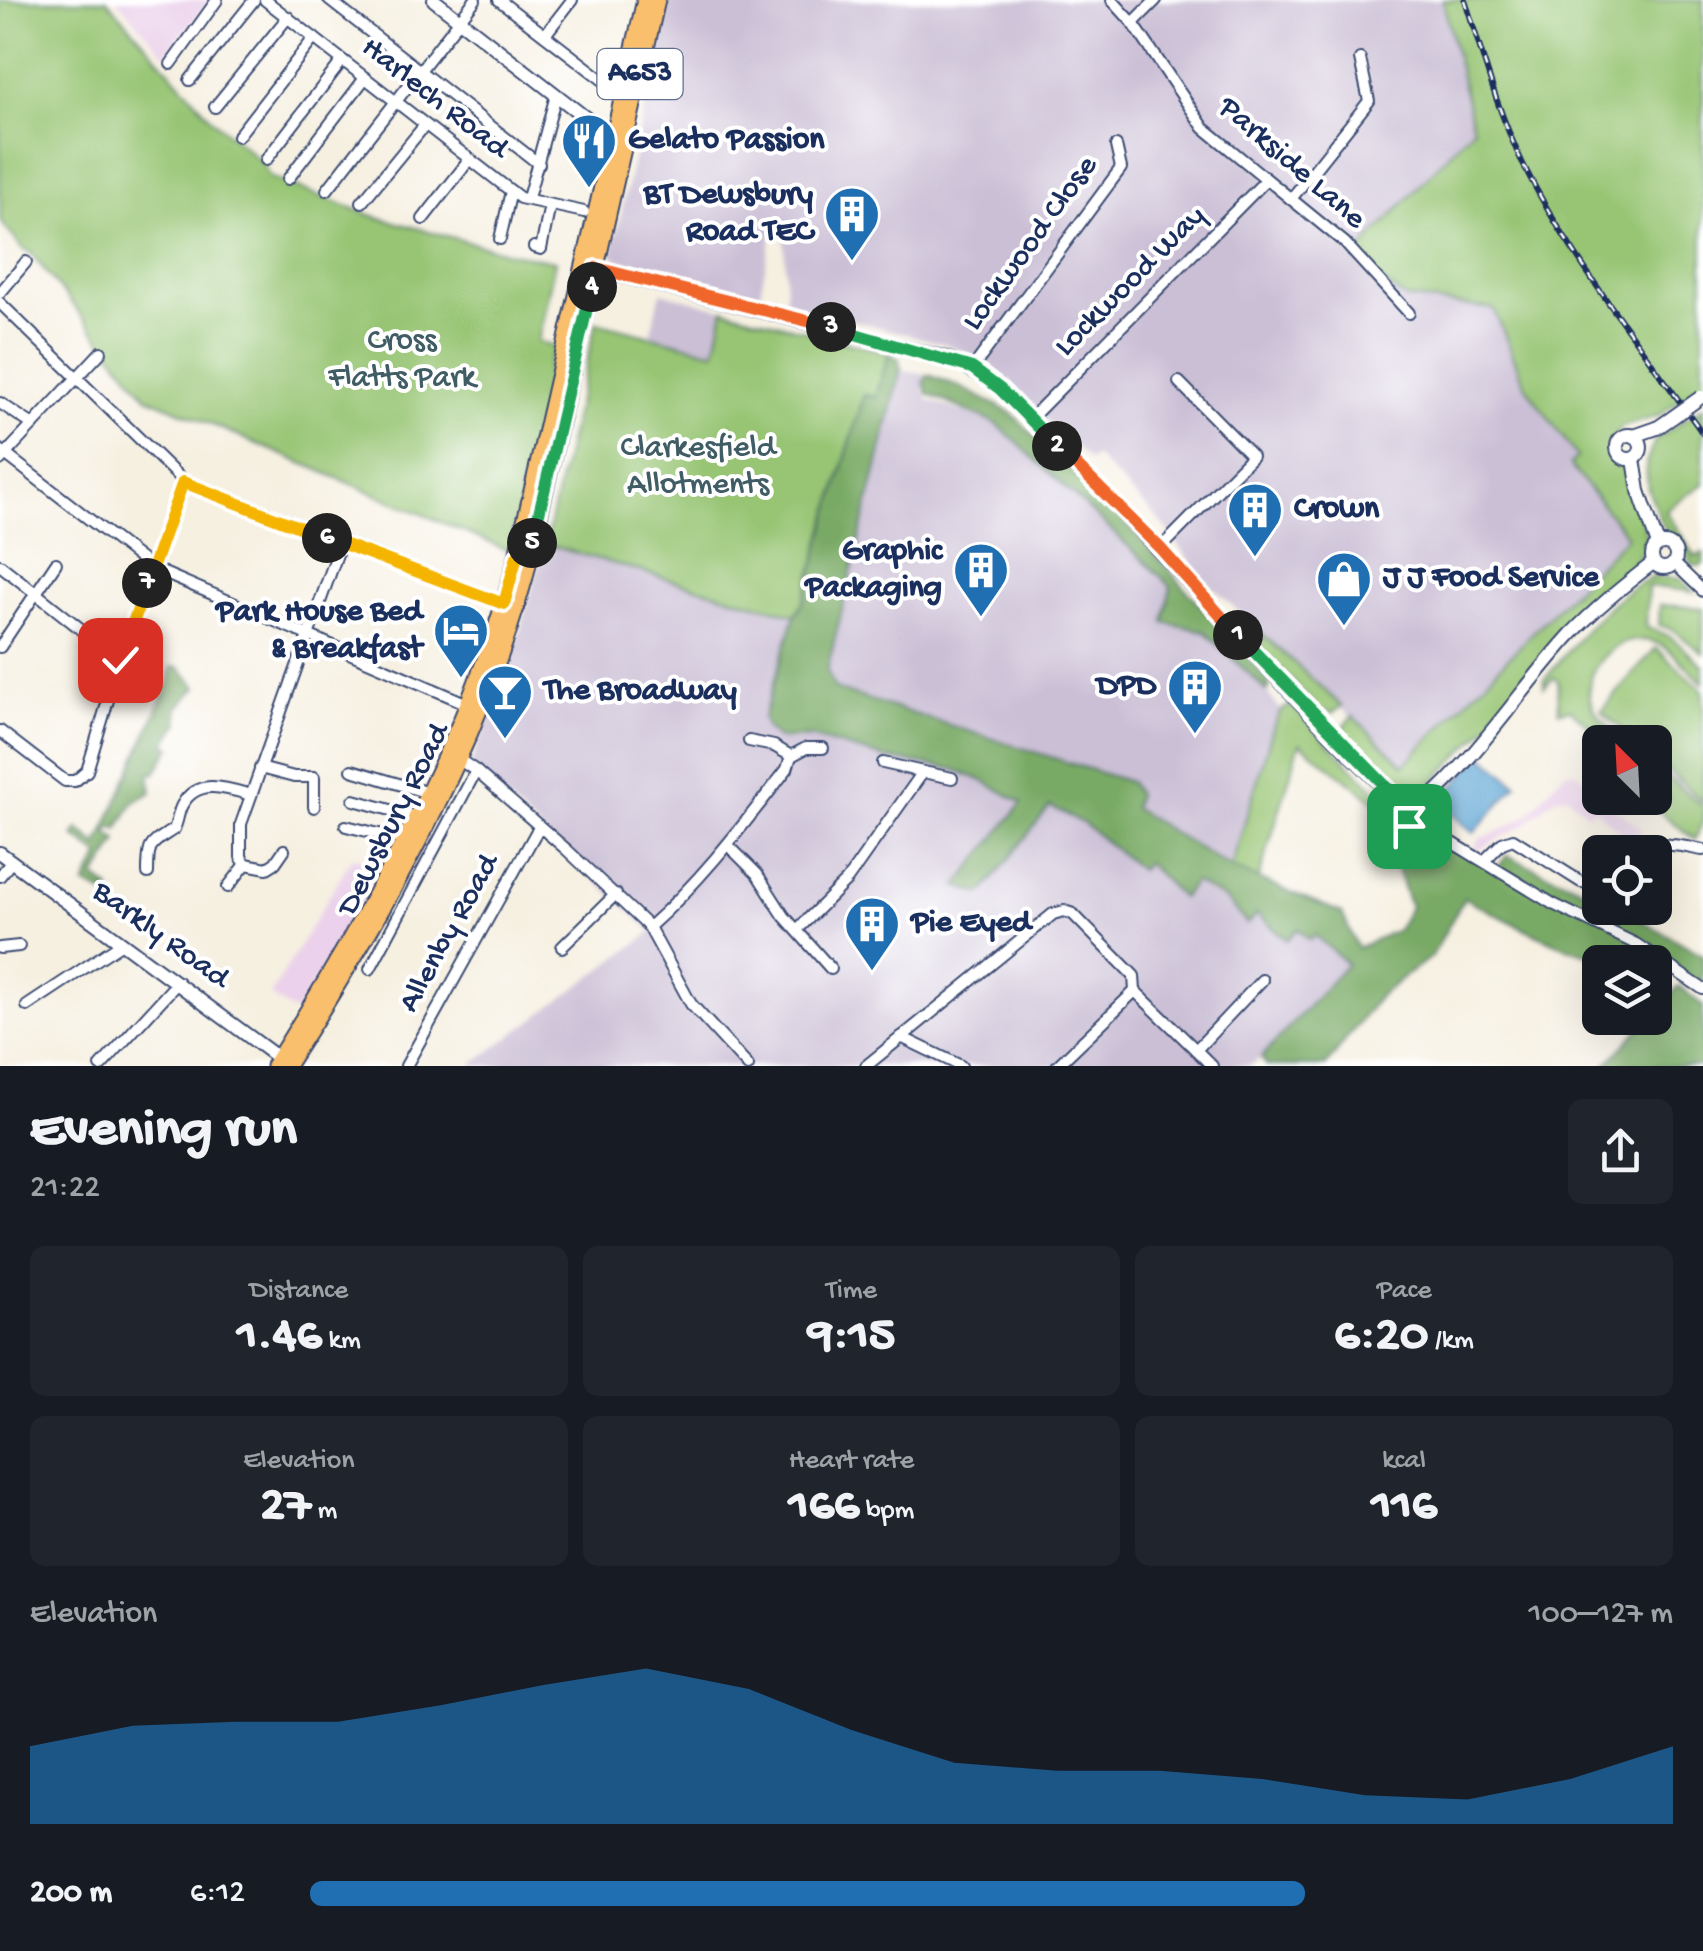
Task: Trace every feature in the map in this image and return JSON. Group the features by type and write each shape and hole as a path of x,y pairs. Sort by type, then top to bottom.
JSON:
{"main road":[{"name":"Dewsbury Road","path":"281,1064 411,842 454,757 510,606 591,267 595,215 619,144 650,3"}],"street":[{"path":"171,64 217,0"},
{"path":"190,80 254,0"},
{"name":"Harlech Road","path":"265,0 520,198 595,215"},
{"path":"329,0 539,164"},
{"path":"434,0 619,144"},
{"path":"326,190 475,0"},
{"path":"545,35 572,0"},
{"name":"Parkside Lane","path":"1112,0 1133,23 1204,128 1357,254 1409,313"},
{"path":"1133,23 1156,0"},
{"path":"507,2 629,100"},
{"path":"215,107 288,17"},
{"path":"238,136 314,38"},
{"path":"1291,198 1369,101 1360,59"},
{"path":"266,160 342,61"},
{"path":"288,179 365,78"},
{"path":"528,198 556,95"},
{"path":"362,202 425,125"},
{"name":"Lockwood Close","path":"972,368 1122,168 1116,146"},
{"path":"423,219 470,159"},
{"name":"Lockwood Way","path":"1030,419 1266,180"},
{"path":"500,239 511,190"},
{"path":"534,248 541,249 550,204"},
{"path":"0,294 26,262"},
{"path":"591,267 916,350 972,368 1000,389 1160,548 1254,653 1407,808"},
{"path":"0,304 183,482 510,606"},
{"path":"100,352 2,455 152,568 474,706"},
{"path":"1160,548 1252,456 1179,382"},
{"path":"1658,545 1639,491 1637,447 1702,397"},
{"path":"0,403 34,425"},
{"path":"0,731 65,781 75,782 87,771 120,660 183,482"},
{"path":"284,850 267,868 246,864 241,856 241,824 341,543"},
{"path":"1658,545 1668,544 1674,549 1674,563 1703,591"},
{"path":"1653,563 1652,554 1658,545"},
{"path":"0,645 56,563"},
{"path":"1407,808 1422,805 1570,635 1653,563"},
{"path":"1653,563 1663,568 1674,563"},
{"path":"0,565 120,660"},
{"path":"750,741 774,746 791,756"},
{"path":"650,927 728,846 787,769 791,756 806,748 823,748"},
{"path":"454,757 476,771 650,927 691,1004 748,1066"},
{"path":"883,764 952,778"},
{"path":"260,768 294,777 320,777 314,807"},
{"path":"352,770 434,794"},
{"path":"370,969 476,771"},
{"path":"797,930 847,880 923,772"},
{"path":"148,873 143,856 154,841 174,829 180,808 193,792 212,786 251,796"},
{"path":"354,800 422,819"},
{"path":"1422,805 1429,813 1426,826"},
{"path":"1407,808 1404,818 1409,826 1426,826"},
{"path":"346,826 411,842"},
{"path":"1426,826 1553,904 1636,944 1703,989"},
{"name":"Allenby Road","path":"406,1066 539,827"},
{"path":"1484,862 1502,843 1513,839 1582,882"},
{"path":"1672,844 1703,850"},
{"path":"728,846 758,874 772,900 831,968"},
{"path":"0,876 6,857"},
{"name":"Barkly Road","path":"6,857 178,982 281,1064"},
{"path":"228,887 246,864"},
{"path":"562,948 616,894"},
{"path":"866,1066 1052,914 1064,911 1072,914 1134,976 1135,991 1212,1066"},
{"path":"26,1006 122,942"},
{"path":"0,948 19,946"},
{"path":"1196,1050 1262,980"},
{"path":"101,1066 178,982"},
{"path":"1056,1066 1135,991"},
{"path":"901,1037 962,1066"}],"shaded area":[{"path":"117,0 210,0 165,55"},
{"path":"669,0 1443,0 1473,128 1357,254 1405,298 1494,309 1526,387 1577,457 1570,466 1627,535 1403,766 1204,579 1161,522 1095,456 1090,461 987,363 948,345 786,303 784,236 772,235 759,297 616,259 612,254"},
{"path":"661,292 724,309 715,352 650,335"},
{"path":"901,370 928,375 923,390 928,400 997,424 1171,587 1164,621 1204,631 1266,691 1281,711 1231,868 1133,808 1130,782 835,689 827,671"},
{"path":"545,544 795,615 763,718 770,733 787,741 810,737 889,759 953,769 1022,803 958,885 1017,845 1049,806 1084,824 1139,869 1146,863 1181,898 1194,882 1213,895 1314,935 1347,963 1250,1066 470,1066 652,932 470,766 517,641"},
{"path":"1565,771 1582,776 1582,809 1567,795 1553,799 1524,825 1471,854 1480,838 1527,815"},
{"path":"1602,815 1623,815 1642,829 1637,835 1623,835"},
{"path":"352,857 383,867 295,1013 270,996"}],"green space":[{"name":"Cross Flatts Park","path":"0,0 107,0 215,122 263,163 269,177 376,217 555,261 538,342 556,346 547,368 550,374 509,551 147,397 30,252 0,221"},
{"path":"1443,0 1703,0 1703,384 1658,416 1622,427 1609,443 1611,456 1626,471 1646,533 1645,547 1630,571 1582,615 1489,725 1425,790 1410,793 1399,788 1346,734 1344,726 1353,716 1404,765 1627,536 1570,465 1577,457 1526,387 1494,309 1405,298 1380,280 1357,254 1473,128"},
{"name":"Clarkesfield Allotments","path":"724,309 889,353 876,398 864,395 804,600 795,615 545,544 596,322 715,352"},
{"path":"889,353 899,359 901,370 827,671 835,689 1130,782 1137,794 1133,808 1231,868 1342,913 1357,948 1397,930 1410,907 1394,861 1397,850 1438,833 1497,869 1507,855 1582,888 1582,925 1650,925 1703,955 1703,989 1672,968 1672,945 1582,945 1582,952 1464,898 1432,956 1380,995 1326,1066 1267,1066 1261,1058 1347,964 1315,935 1310,940 1298,929 1287,940 1257,914 1247,924 1226,900 1194,882 1182,898 1147,863 1140,870 1084,824 1050,806 982,894 957,886 1022,803 953,769 889,759 810,737 778,739 763,718 795,615 804,600 864,395 876,397"},
{"path":"928,375 1010,412 1127,524 1266,677 1270,687 1267,691 1204,631 1164,622 1171,586 997,424 928,394 924,382"},
{"path":"1703,407 1703,484 1665,510 1696,557 1703,553 1703,564 1699,566 1692,564 1682,543 1662,525 1648,488 1646,464 1655,440"},
{"path":"1655,577 1680,579 1694,592 1648,586 1646,627 1671,637 1703,665 1703,683 1661,645 1640,640 1626,642 1603,658 1590,682 1594,709 1607,725 1588,725 1570,709 1559,711 1558,681 1553,678 1544,687 1544,680 1609,606"},
{"path":"1660,605 1703,608 1703,653 1673,630 1659,625"},
{"path":"1261,633 1342,706 1332,713 1320,710 1262,650"},
{"path":"1656,648 1703,690 1703,802 1672,774 1672,725 1617,725 1601,711"},
{"path":"172,667 180,668 197,687 178,708 179,723 165,743 171,747 155,773 149,774 152,792 134,802 118,829 111,827 108,833 118,841 95,878 111,890 109,896 85,885 100,856 74,836 78,829 98,845 169,683"},
{"path":"1291,705 1390,805 1386,810 1300,743 1258,881 1231,868 1274,725 1281,711"},
{"path":"1672,781 1703,806 1703,821 1695,840 1664,815 1672,815"},
{"path":"1679,986 1703,1006 1703,1066 1605,1066 1633,1035 1672,1035 1672,993"}],"water":[{"path":"1482,754 1517,784 1474,833 1439,803"}],"railway":[{"path":"1465,0 1506,126 1543,201 1586,270 1703,434"}],"place":[{"name":"Gelato Passion","path":"589,190"},
{"name":"BT Dewsbury Road TEC","path":"852,263"},
{"name":"Crown","path":"1255,559"},
{"name":"Graphic Packaging","path":"981,619"},
{"name":"J J Food Service","path":"1344,628"},
{"name":"Park House Bed & Breakfast","path":"461,680"},
{"name":"DPD","path":"1195,736"},
{"name":"The Broadway","path":"505,741"},
{"name":"Pie Eyed","path":"872,973"}],"route":[{"path":"120,660 183,482 504,604 517,556 530,551 596,268 916,350 985,376 1160,548 1242,640 1407,808 1404,818 1409,826"}]}
